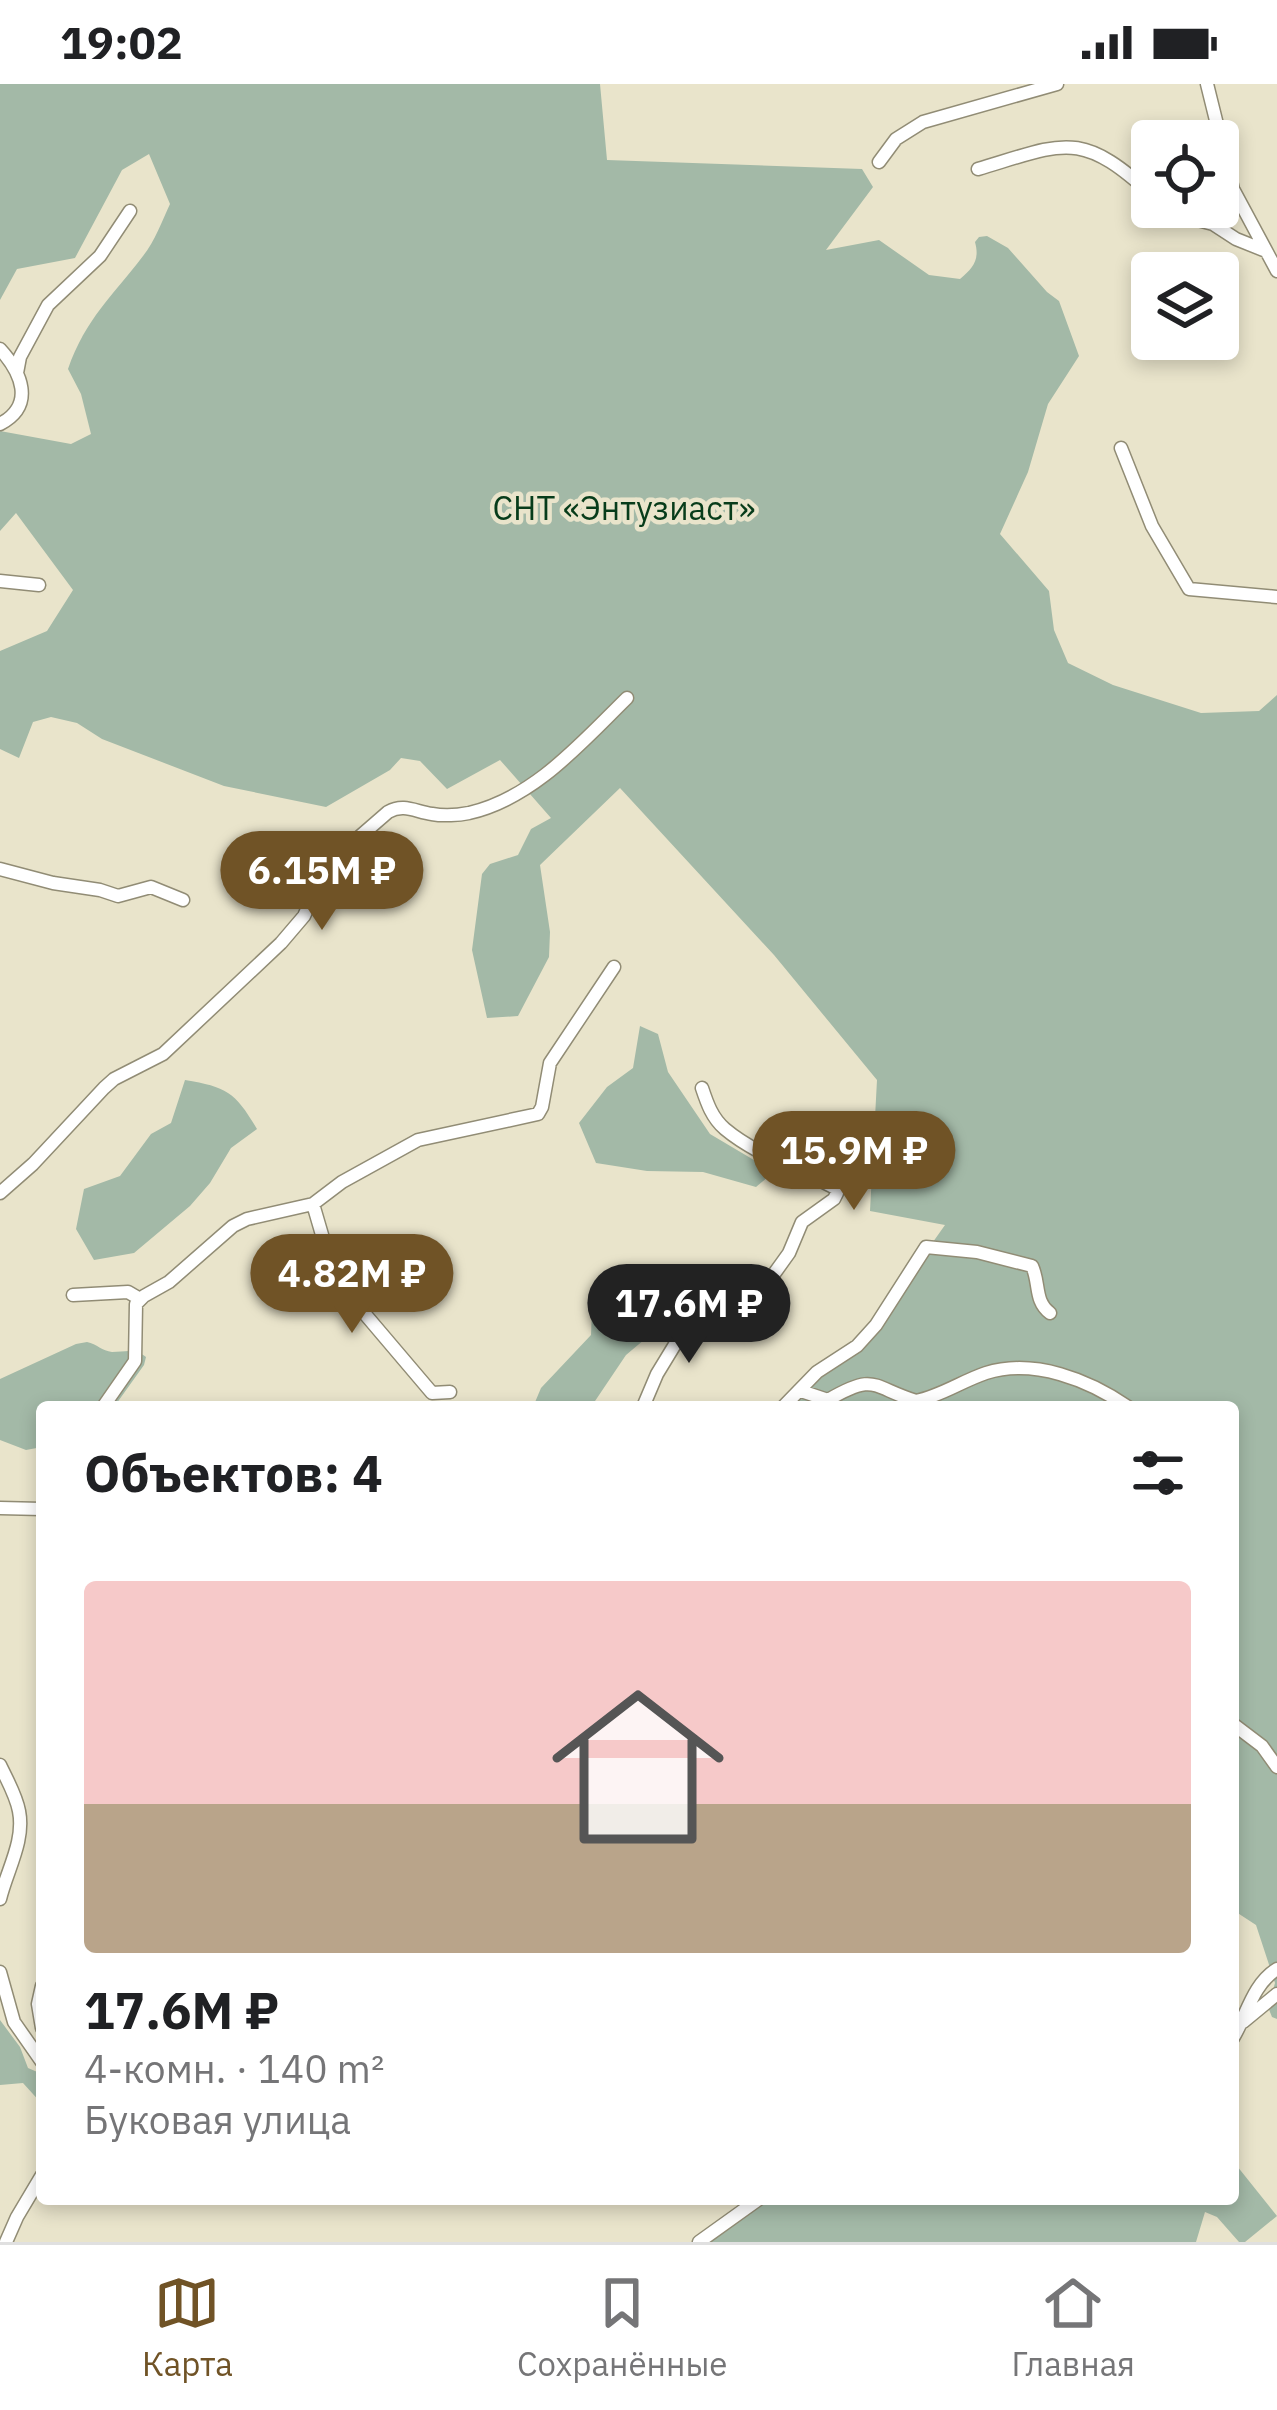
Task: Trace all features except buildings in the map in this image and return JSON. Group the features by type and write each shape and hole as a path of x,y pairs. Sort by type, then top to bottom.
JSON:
{"street":[{"path":"878,162 896,139 923,122 1057,84"},
{"path":"1207,84 1233,189 1277,271"},
{"path":"978,169 1055,146 1088,149 1131,176"},
{"path":"16,373 20,356 48,305 100,256 130,211"},
{"path":"1219,228 1267,251"},
{"path":"0,349 21,383 20,406 0,424"},
{"path":"1120,448 1152,526 1189,589 1277,597"},
{"path":"0,581 39,585"},
{"path":"0,1193 114,1079 163,1054 280,943 304,916 327,865 388,812 398,807 428,814 466,814 510,800 563,760 627,698"},
{"path":"0,868 118,896 151,887 184,900"},
{"path":"107,1401 135,1361 134,1310 140,1299 169,1282 233,1226 314,1204 341,1182 418,1140 538,1114 550,1063 614,967"},
{"path":"646,1401 699,1305 761,1292 789,1252 802,1222 837,1193 724,1128 708,1108 702,1088"},
{"path":"314,1204 332,1269 342,1287 432,1393 450,1392"},
{"path":"789,1401 876,1325 926,1247 977,1252 1032,1266 1039,1301 1050,1313"},
{"path":"73,1295 128,1292 140,1299"},
{"path":"801,1391 828,1400 869,1383 916,1401 986,1373 1034,1369 1066,1375 1116,1401"},
{"path":"0,1508 36,1509"},
{"path":"1239,1729 1262,1746 1277,1767"},
{"path":"0,1765 20,1824 0,1899"},
{"path":"1239,2027 1247,2005 1277,1969"},
{"path":"0,1972 14,2022 36,2053"},
{"path":"1242,2022 1277,1994"},
{"path":"6,2242 36,2185"},
{"path":"699,2242 751,2205"}],"green space":[{"name":"СНТ «Энтузиаст»","path":"0,84 600,84 607,160 862,169 873,187 826,250 879,240 929,275 960,279 974,263 975,242 987,236 1008,248 1059,301 1079,356 1048,404 1028,472 1000,534 1049,591 1054,630 1068,663 1113,685 1201,713 1259,711 1277,695 1277,2019 1268,2007 1275,1983 1256,1925 1239,1914 1239,1401 788,1401 858,1348 945,1225 870,1211 877,1080 774,955 620,788 540,865 549,957 518,1016 487,1018 472,950 482,874 490,864 518,855 531,829 551,818 500,760 447,789 420,761 401,758 390,770 326,807 224,786 102,739 77,723 51,717 33,722 19,758 0,749 0,651 47,631 73,590 16,513 0,531 0,431 71,444 91,434 81,394 68,369 91,322 151,244 170,204 149,154 122,170 75,258 17,269 0,300"},
{"path":"640,1026 658,1034 668,1072 710,1134 774,1172 756,1187 703,1172 647,1171 596,1163 579,1123 607,1087 633,1068"},
{"path":"185,1080 228,1093 257,1129 231,1148 190,1206 134,1253 94,1260 76,1229 84,1189 120,1176 151,1134 171,1123"},
{"path":"627,1297 680,1308 664,1331 657,1329 626,1355 595,1401 536,1401 541,1388 591,1335 592,1309 604,1300"},
{"path":"87,1342 146,1357 118,1401 36,1401 36,1448 26,1450 0,1440 0,1379"},
{"path":"0,2020 20,2047 28,2068 36,2071 36,2097 23,2083 0,2085"},
{"path":"1239,2168 1277,2216 1245,2242 1205,2212 1196,2242 708,2242 760,2205 1239,2205"}]}
